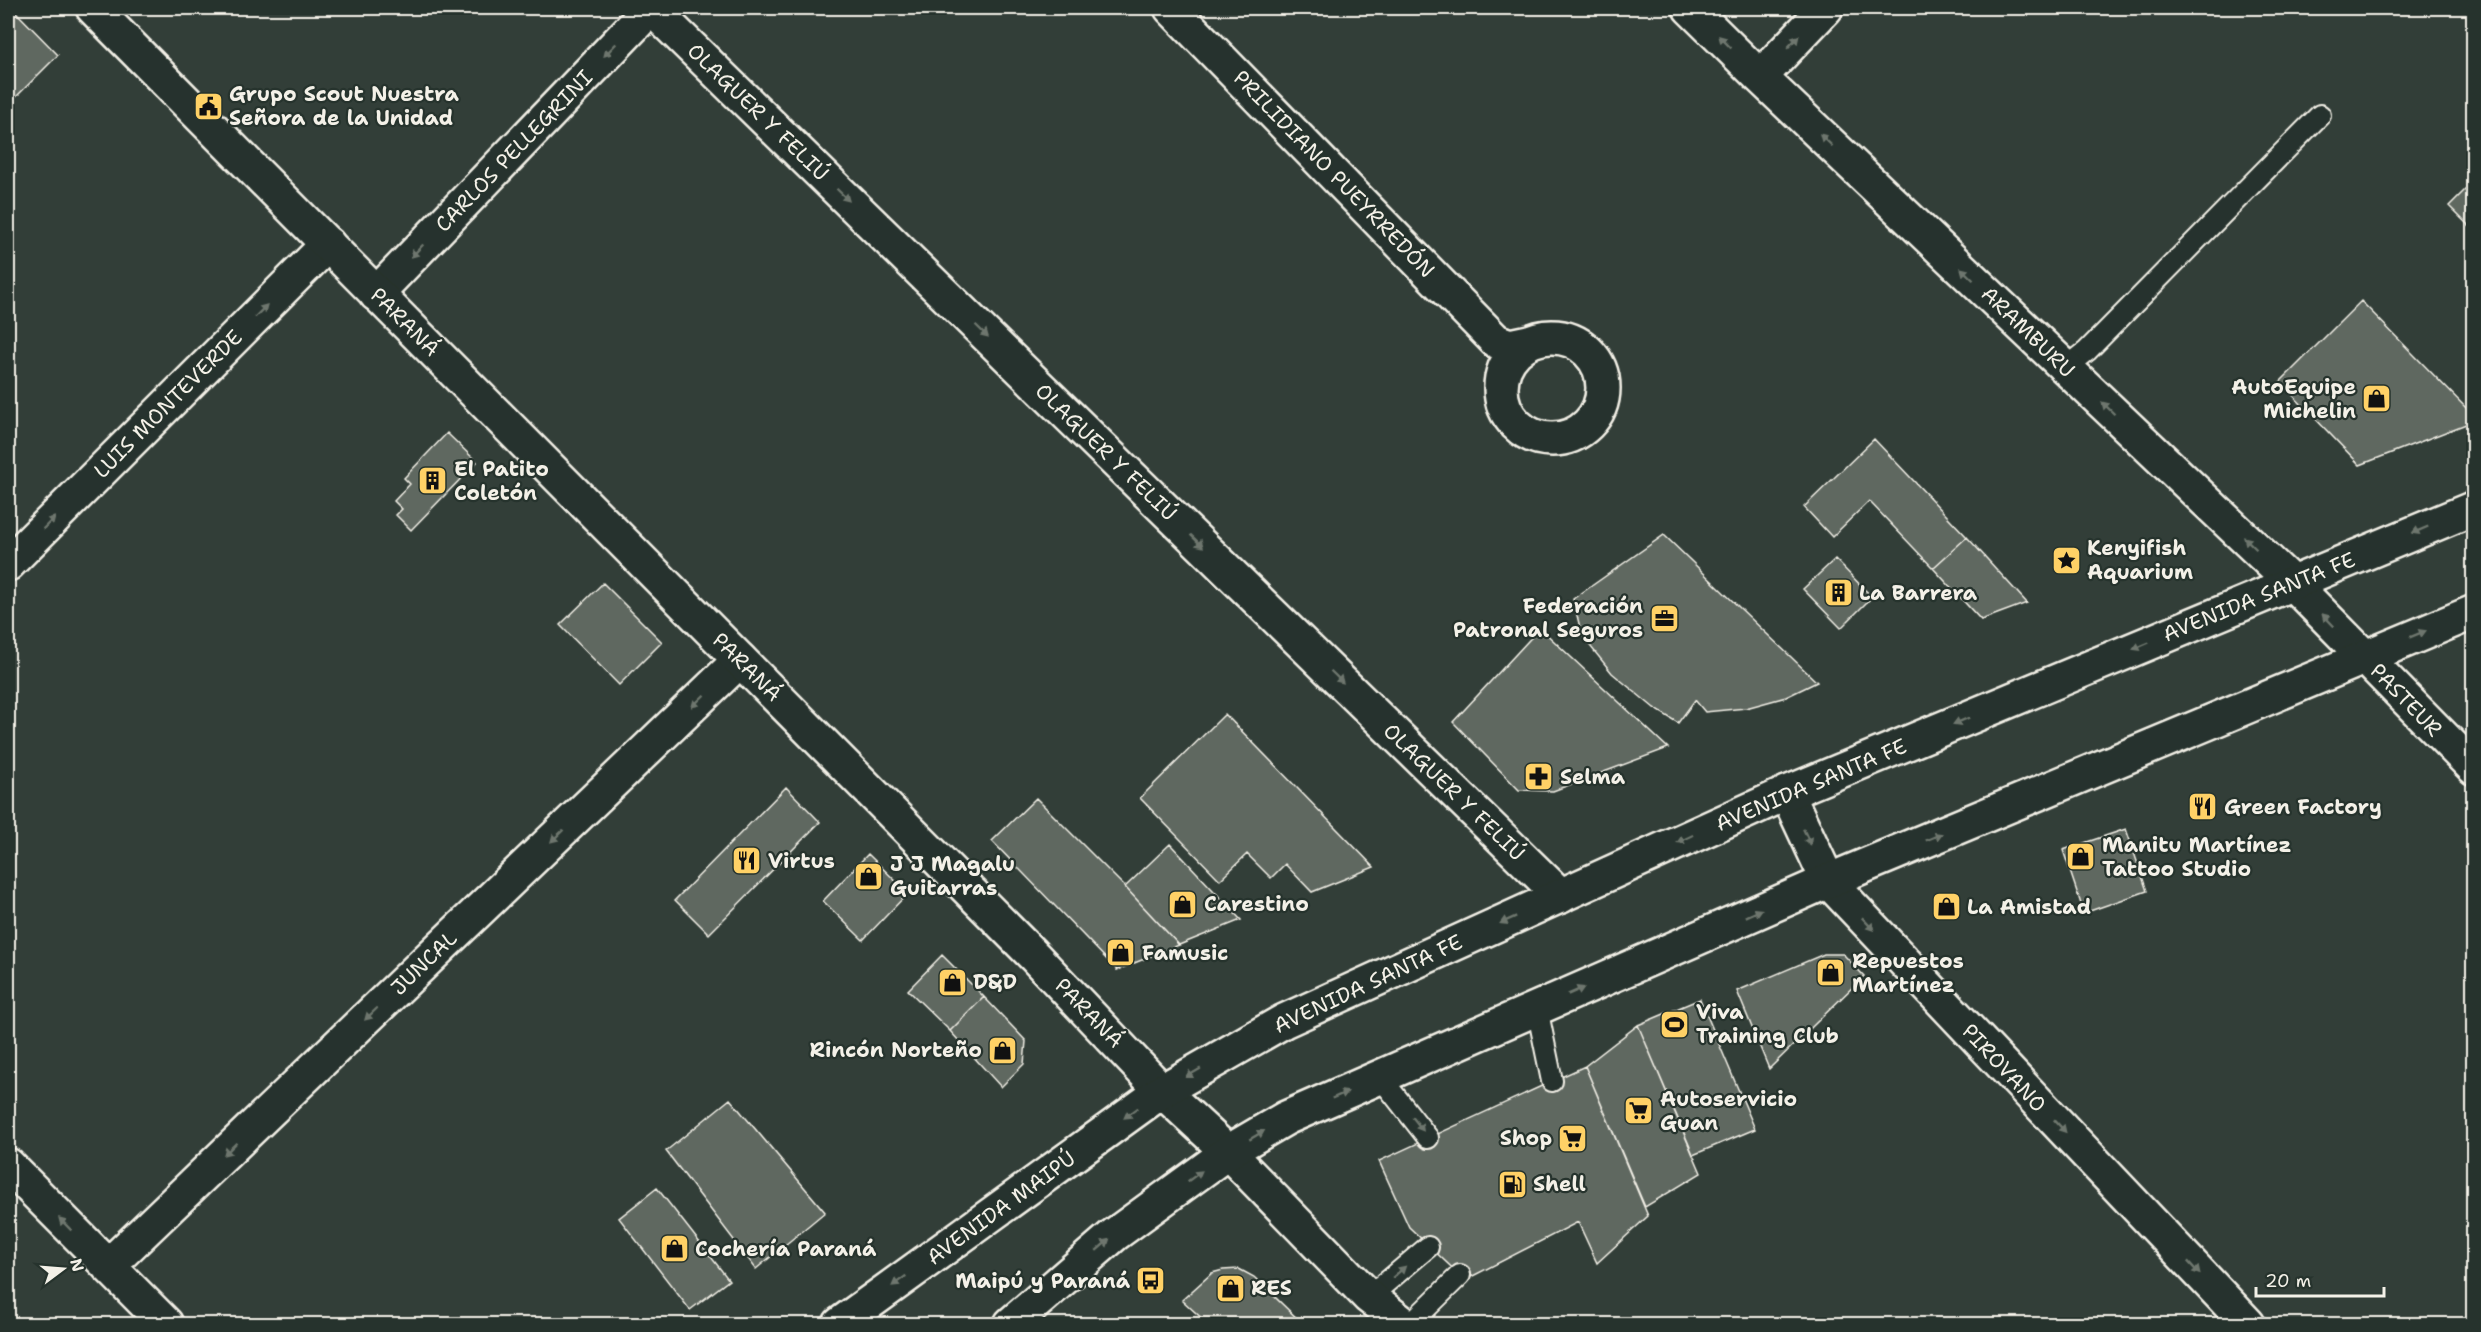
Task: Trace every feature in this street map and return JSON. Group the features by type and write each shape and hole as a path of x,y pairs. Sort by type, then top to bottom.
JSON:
{"street":[{"name":"PARANÁ","path":"93,8 1028,950 1162,1091 1228,1152 1369,1298 1404,1324"},
{"name":"CARLOS PELLEGRINI","path":"376,294 651,8"},
{"name":"OLAGUER Y FELIÚ","path":"651,8 1561,896"},
{"name":"PRILIDIANO PUEYRREDÓN","path":"1171,8 1496,341"},
{"name":"ARAMBURU","path":"1690,8 2292,583 2364,657"},
{"path":"1760,77 1826,8"},
{"name":"LUIS MONTEVERDE","path":"8,564 328,244"},
{"path":"1549,337 1564,338 1577,343 1589,352 1597,364 1603,392 1600,406 1593,419 1582,429 1569,436 1541,437 1527,432 1516,423 1502,398 1502,357 1496,341 1510,346 1549,337"},
{"path":"1503,378 1512,356 1529,342"},
{"name":"AVENIDA SANTA FE","path":"1162,1091 1284,1021 1787,793 2474,508"},
{"path":"1011,1324 1114,1235 1228,1152 1286,1118 1828,881 2474,612"},
{"name":"PASTEUR","path":"2364,657 2474,768"},
{"name":"JUNCAL","path":"108,1266 740,660"},
{"name":"PIROVANO","path":"1787,793 1828,881 2248,1324"},
{"name":"AVENIDA MAIPÚ","path":"840,1324 1162,1091"},
{"path":"8,1166 166,1324"}],"lane":[{"path":"2066,368 2095,343 2320,115"},
{"path":"1537,1008 1552,1082"},
{"path":"1381,1078 1428,1138"},
{"path":"1369,1298 1428,1247"},
{"path":"1410,1324 1460,1275"}],"building":[{"path":"8,8 12,8 58,55 8,105"},
{"path":"2474,181 2474,231 2449,206"},
{"name":"AutoEquipe Michelin","path":"2361,301 2474,416 2474,421 2360,465 2280,382"},
{"name":"El Patito Coletón","path":"447,433 477,462 411,530 396,515 402,509 394,501 410,484 404,478"},
{"path":"1874,439 1967,537 1933,568 1869,501 1832,537 1804,507"},
{"name":"Federación Patronal Seguros","path":"1664,535 1817,682 1786,697 1746,708 1705,712 1695,700 1678,723 1654,708 1612,673 1582,636 1573,599"},
{"path":"1967,537 2027,603 1981,620 1933,568"},
{"name":"La Barrera","path":"1835,559 1872,597 1841,628 1803,589"},
{"path":"603,583 662,642 619,685 560,625"},
{"path":"1540,628 1668,748 1553,791 1519,790 1453,722"},
{"path":"1225,714 1374,867 1312,892 1285,864 1271,878 1247,854 1220,880 1140,798"},
{"name":"Virtus","path":"786,787 820,822 709,934 675,900"},
{"path":"1036,798 1179,945 1117,970 992,841"},
{"path":"2126,829 2147,891 2084,913 2063,850"},
{"name":"Carestino","path":"1170,844 1241,920 1179,945 1125,887"},
{"path":"868,854 908,893 863,940 823,901"},
{"path":"1824,954 1843,954 1864,976 1769,1069 1737,991"},
{"path":"942,955 984,997 950,1031 908,990"},
{"path":"984,997 1026,1041 1024,1064 1001,1087 950,1031"},
{"path":"1700,999 1755,1129 1693,1155 1638,1025"},
{"name":"Autoservicio Guan","path":"1638,1025 1701,1173 1645,1207 1585,1066"},
{"name":"Shell","path":"1585,1066 1648,1216 1597,1263 1578,1222 1465,1280 1409,1227 1379,1161"},
{"path":"730,1099 825,1212 756,1269 666,1151"},
{"name":"Cochería Paraná","path":"657,1188 729,1280 690,1310 619,1218"},
{"name":"RES","path":"1239,1269 1254,1277 1303,1324 1208,1324 1182,1300 1212,1273"}],"place":[{"name":"Grupo Scout Nuestra Señora de la Unidad","path":"208,106"},
{"name":"AutoEquipe Michelin","path":"2377,399"},
{"name":"El Patito Coletón","path":"433,481"},
{"name":"Kenyifish Aquarium","path":"2066,560"},
{"name":"La Barrera","path":"1838,593"},
{"name":"Federación Patronal Seguros","path":"1664,618"},
{"name":"Selma","path":"1539,777"},
{"name":"Green Factory","path":"2203,807"},
{"name":"Manitu Martínez Tattoo Studio","path":"2081,857"},
{"name":"Virtus","path":"747,861"},
{"name":"J J Magalu Guitarras","path":"869,876"},
{"name":"Carestino","path":"1183,904"},
{"name":"La Amistad","path":"1946,907"},
{"name":"Famusic","path":"1121,953"},
{"name":"Repuestos Martínez","path":"1831,973"},
{"name":"D&D","path":"952,982"},
{"name":"Viva Training Club","path":"1675,1024"},
{"name":"Rincón Norteño","path":"1003,1050"},
{"name":"Autoservicio Guan","path":"1639,1111"},
{"name":"Shop","path":"1573,1138"},
{"name":"Shell","path":"1512,1184"},
{"name":"Cochería Paraná","path":"674,1249"},
{"name":"Maipú y Paraná","path":"1151,1281"},
{"name":"RES","path":"1230,1288"}]}
